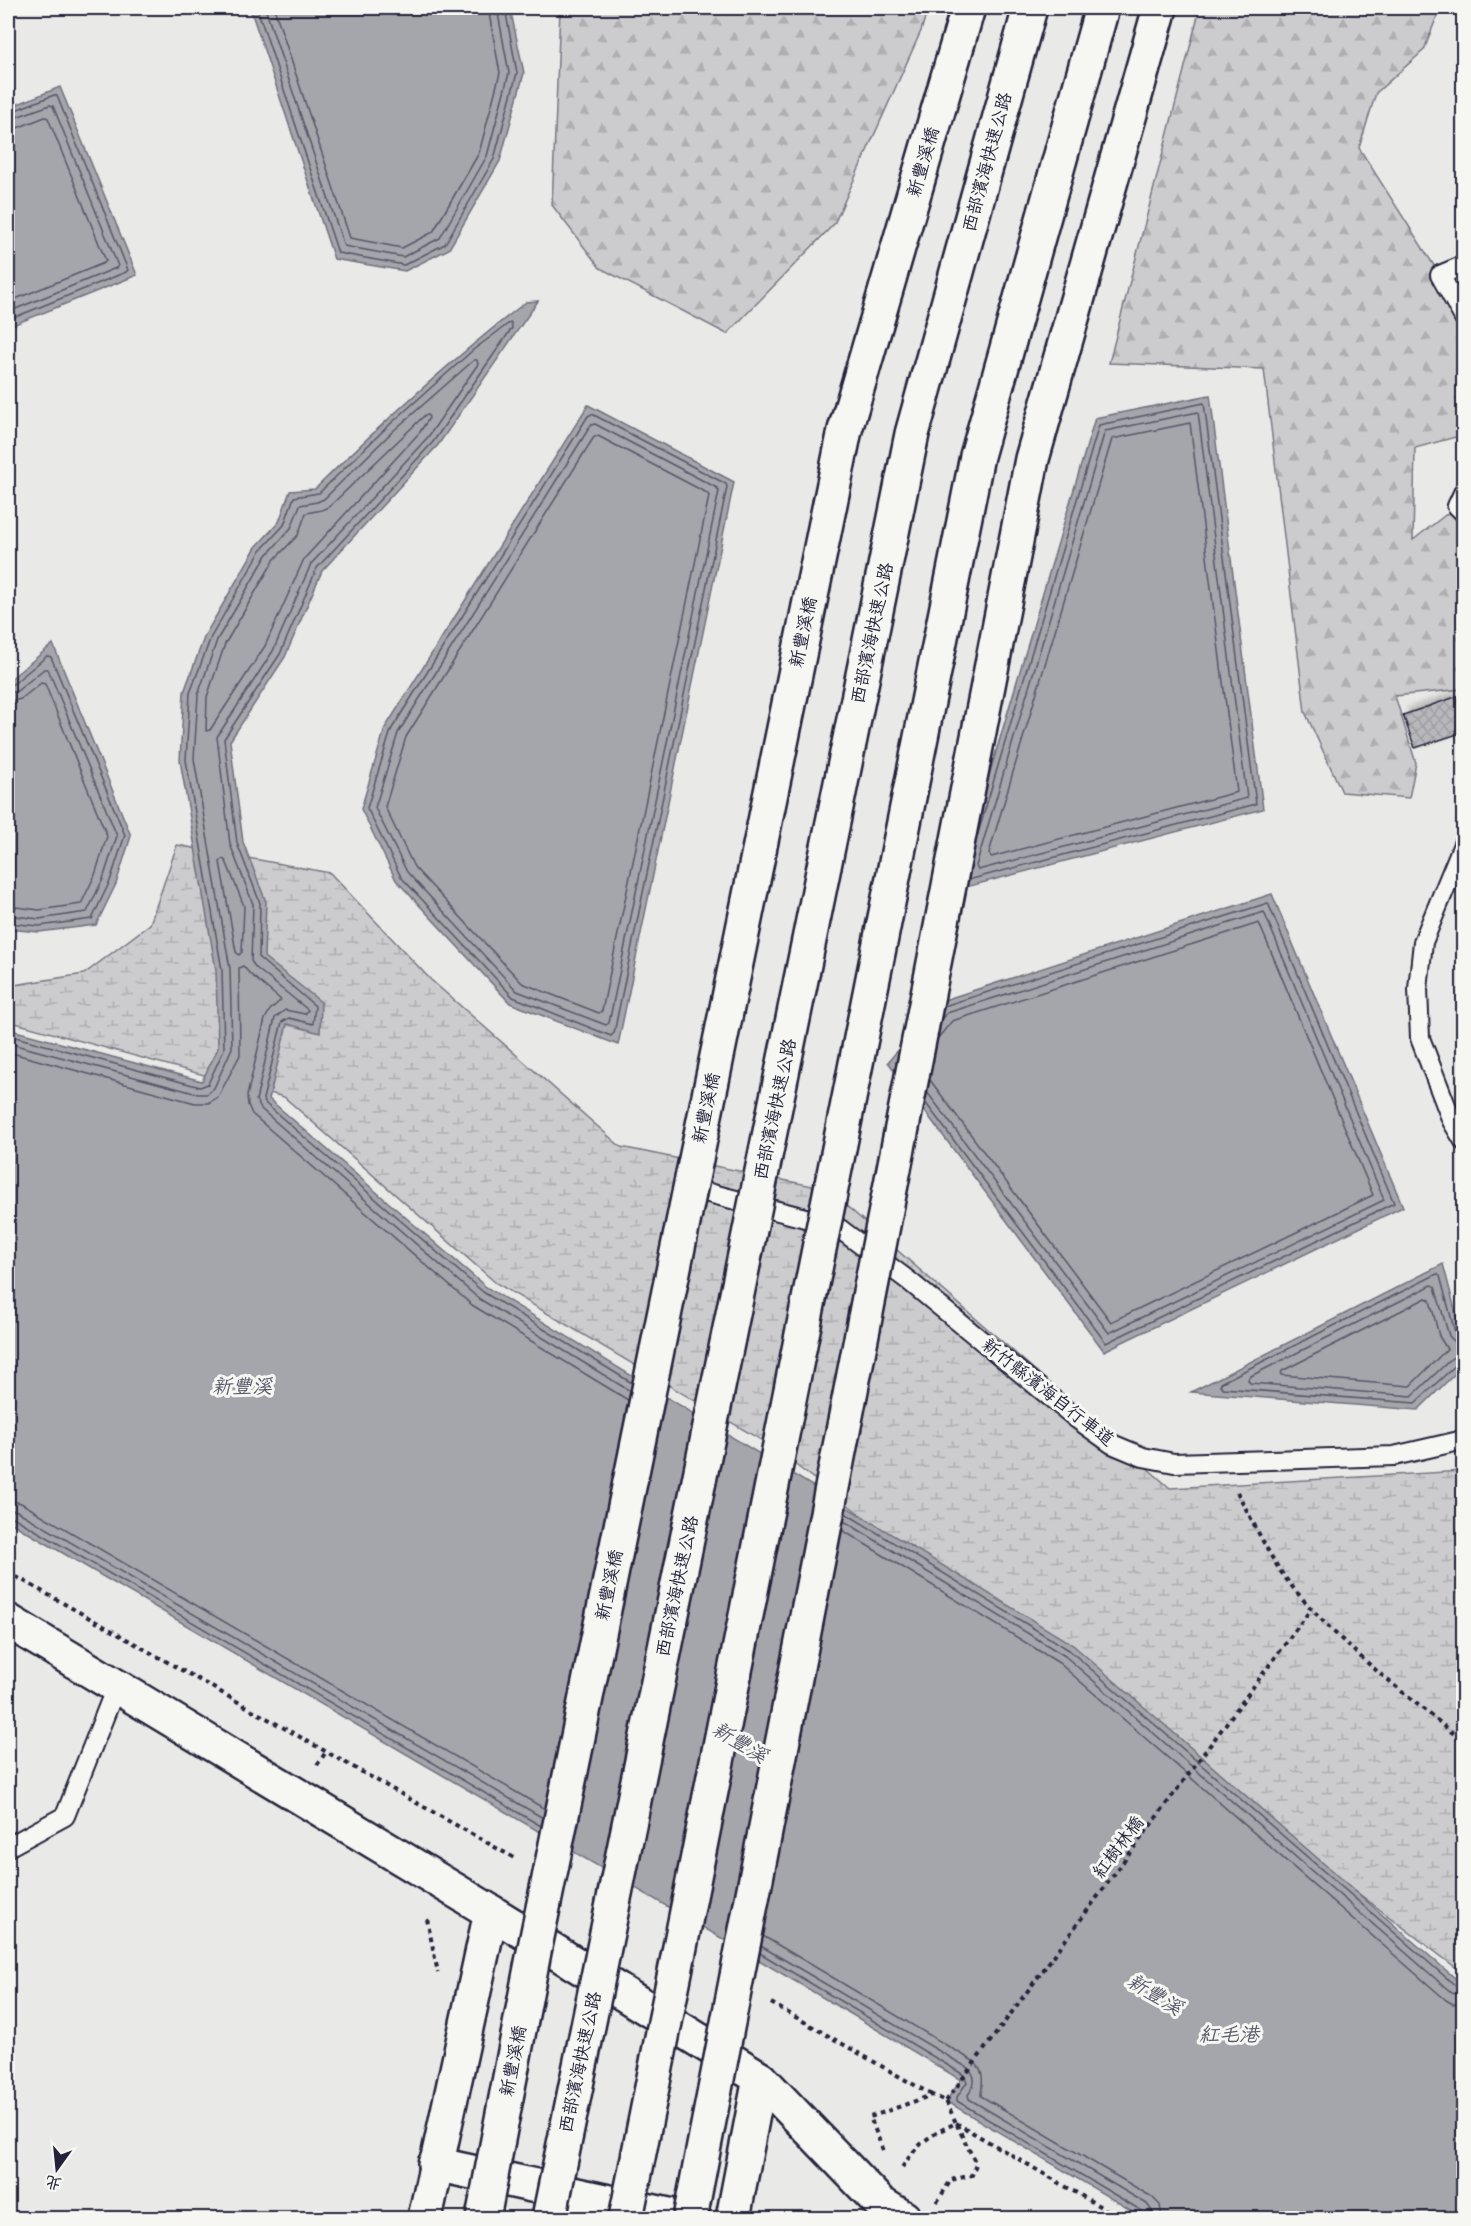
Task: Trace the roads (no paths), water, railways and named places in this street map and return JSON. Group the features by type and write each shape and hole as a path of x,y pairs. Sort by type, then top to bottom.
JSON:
{"main road":[{"name":"新豐溪橋","path":"483,2218 534,1952 844,430 968,8"},
{"name":"西部濱海快速公路","path":"549,2218 912,434 1030,8"},
{"path":"626,2218 977,456 1101,8"},
{"path":"690,2218 1032,459 1160,8"},
{"path":"8,1621 491,1912 760,2078 906,2210"},
{"path":"424,2218 491,1912"},
{"path":"733,2218 760,2078"},
{"path":"435,2164 683,2218"}],"lane":[{"path":"1464,265 1440,275 1464,318"},
{"path":"1464,490 1457,506 1464,513"},
{"path":"1464,842 1423,942 1418,989 1420,1038 1452,1120 1464,1141"},
{"name":"新竹縣濱海自行車道","path":"705,1192 836,1226 909,1281 1077,1419 1112,1444 1143,1457 1174,1462 1394,1456 1459,1441 1464,1437"},
{"path":"8,1847 65,1816 116,1687"}],"water":[{"path":"250,8 510,8 524,73 500,161 449,249 405,271 334,259"},
{"path":"60,87 137,275 8,327 8,108"},
{"name":"新豐溪","path":"538,301 438,445 322,571 285,657 230,741 243,842 266,902 264,957 321,1002 320,1033 287,1024 269,1099 486,1287 1073,1645 1463,1985 1463,2218 1144,2218 946,2101 961,2080 8,1521 8,1029 202,1081 218,1048 216,970 180,760 184,692 205,635 256,547 279,522 290,491 315,489 391,416 471,346 526,302"},
{"path":"1210,395 1263,809 955,890 1095,418"},
{"path":"588,405 734,482 618,1045 510,1003 396,880 361,809 385,728"},
{"path":"53,644 131,836 116,884 96,925 39,932 8,929 8,681"},
{"path":"1272,894 1403,1207 1104,1351 888,1062 938,1002"},
{"path":"1443,1264 1463,1340 1463,1366 1418,1410 1191,1392"}],"water label":[{"name":"紅毛港","path":"1229,2034"}]}
